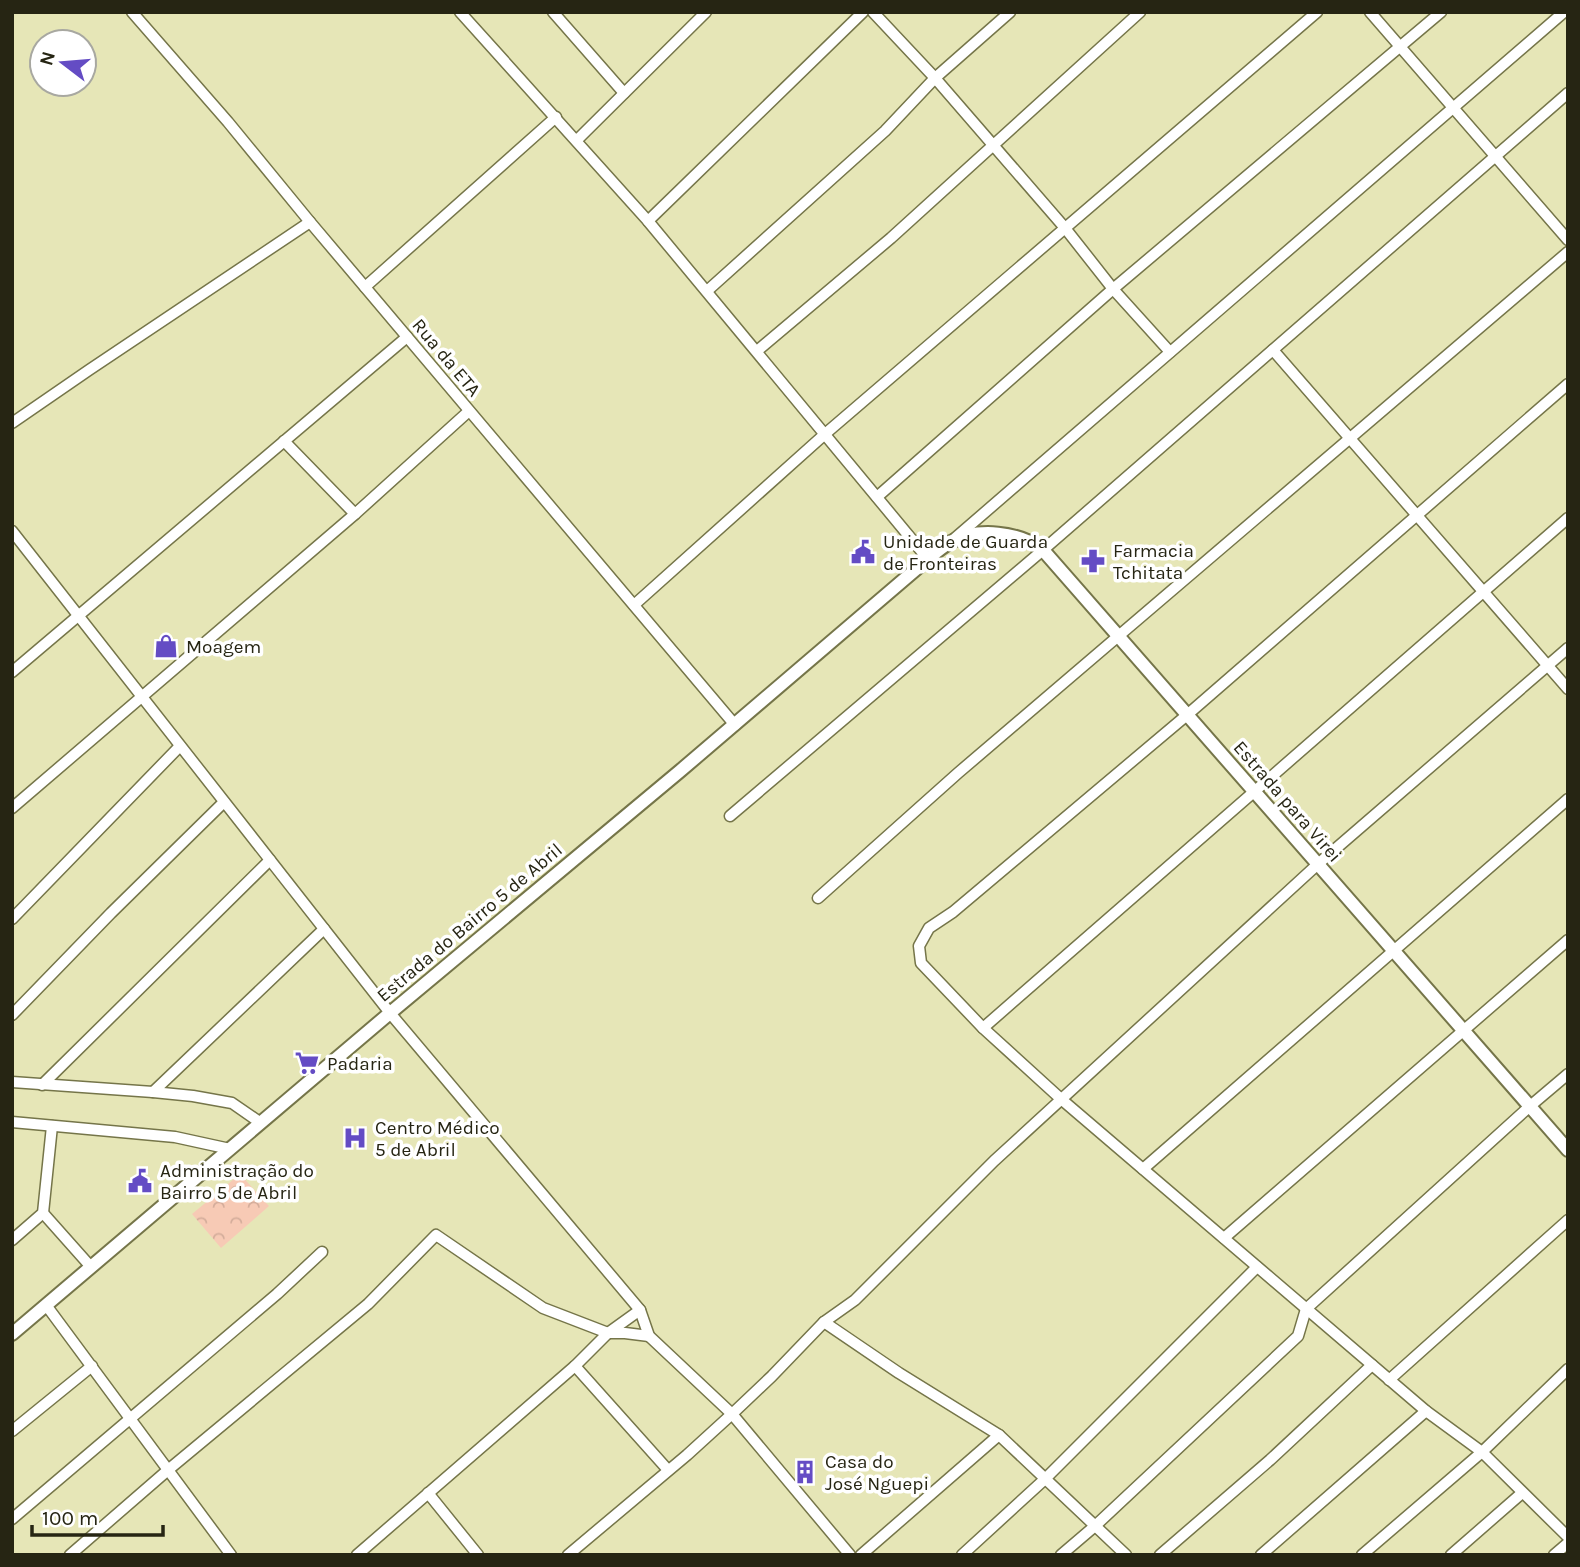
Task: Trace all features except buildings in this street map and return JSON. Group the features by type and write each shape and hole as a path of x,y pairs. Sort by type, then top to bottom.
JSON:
{"street":[{"path":"460,12 648,220 928,559"},
{"path":"553,12 624,93"},
{"path":"577,140 706,12"},
{"path":"648,220 863,12"},
{"path":"873,12 935,78 1065,228 1113,289 1170,352"},
{"path":"707,291 885,131 935,78 1010,12"},
{"path":"757,351 891,238 1140,12"},
{"path":"634,605 825,435 1317,12"},
{"path":"1370,12 1568,240"},
{"path":"877,497 1113,289 1441,12"},
{"path":"951,541 1563,12"},
{"name":"Rua da ETA","path":"138,14 735,725"},
{"path":"730,816 1043,550 1568,93"},
{"path":"365,287 556,117"},
{"path":"12,424 310,222"},
{"path":"818,898 958,772 1568,252"},
{"path":"12,672 407,337"},
{"path":"1273,350 1568,689"},
{"path":"1554,1555 1568,1540 1482,1452 1426,1411 983,1028 921,963 919,946 929,928 953,912 1187,715 1568,384"},
{"path":"12,808 355,514 469,411"},
{"path":"284,441 355,514"},
{"path":"983,1028 1568,518"},
{"path":"12,531 390,1013 640,1310 649,1336 732,1415 850,1555"},
{"name":"Estrada para Virei","path":"951,541 970,534 1010,536 1033,542 1043,550 1568,1150"},
{"name":"Estrada do Bairro 5 de Abril","path":"12,1334 951,541"},
{"path":"568,1555 732,1415 824,1322 855,1300 1061,1098 1318,864 1568,648"},
{"path":"12,919 180,746"},
{"path":"1143,1169 1568,799"},
{"path":"12,1015 111,913 225,802"},
{"path":"42,1085 270,860"},
{"path":"153,1092 324,929"},
{"path":"1224,1238 1568,940"},
{"path":"1061,1555 1298,1336 1306,1309 1568,1074"},
{"path":"12,1082 193,1096 232,1103 261,1123"},
{"path":"12,1122 175,1138 230,1149"},
{"path":"12,1240 43,1213 52,1126"},
{"path":"43,1213 90,1267"},
{"path":"1390,1380 1568,1220"},
{"path":"70,1555 368,1304 436,1235 543,1308 608,1333 649,1336"},
{"path":"12,1519 322,1252"},
{"path":"962,1555 1045,1479 1257,1267"},
{"path":"46,1305 231,1555"},
{"path":"357,1555 575,1366 608,1333 640,1310"},
{"path":"824,1322 999,1436 1126,1555"},
{"path":"1160,1555 1270,1460 1372,1365"},
{"path":"12,1431 92,1366"},
{"path":"575,1366 668,1470"},
{"path":"1362,1555 1482,1452 1568,1369"},
{"path":"1261,1555 1426,1411"},
{"path":"861,1555 999,1436"},
{"path":"428,1493 478,1555"},
{"path":"1451,1555 1522,1493"}],"green space":[{"path":"240,1174 269,1206 221,1248 192,1214"}],"place":[{"name":"Unidade de Guarda de Fronteiras","path":"863,552"},
{"name":"Farmacia Tchitata","path":"1093,561"},
{"name":"Moagem","path":"166,646"},
{"name":"Padaria","path":"307,1063"},
{"name":"Centro Médico 5 de Abril","path":"355,1138"},
{"name":"Administração do Bairro 5 de Abril","path":"140,1181"},
{"name":"Casa do José Nguepi","path":"805,1472"}]}
